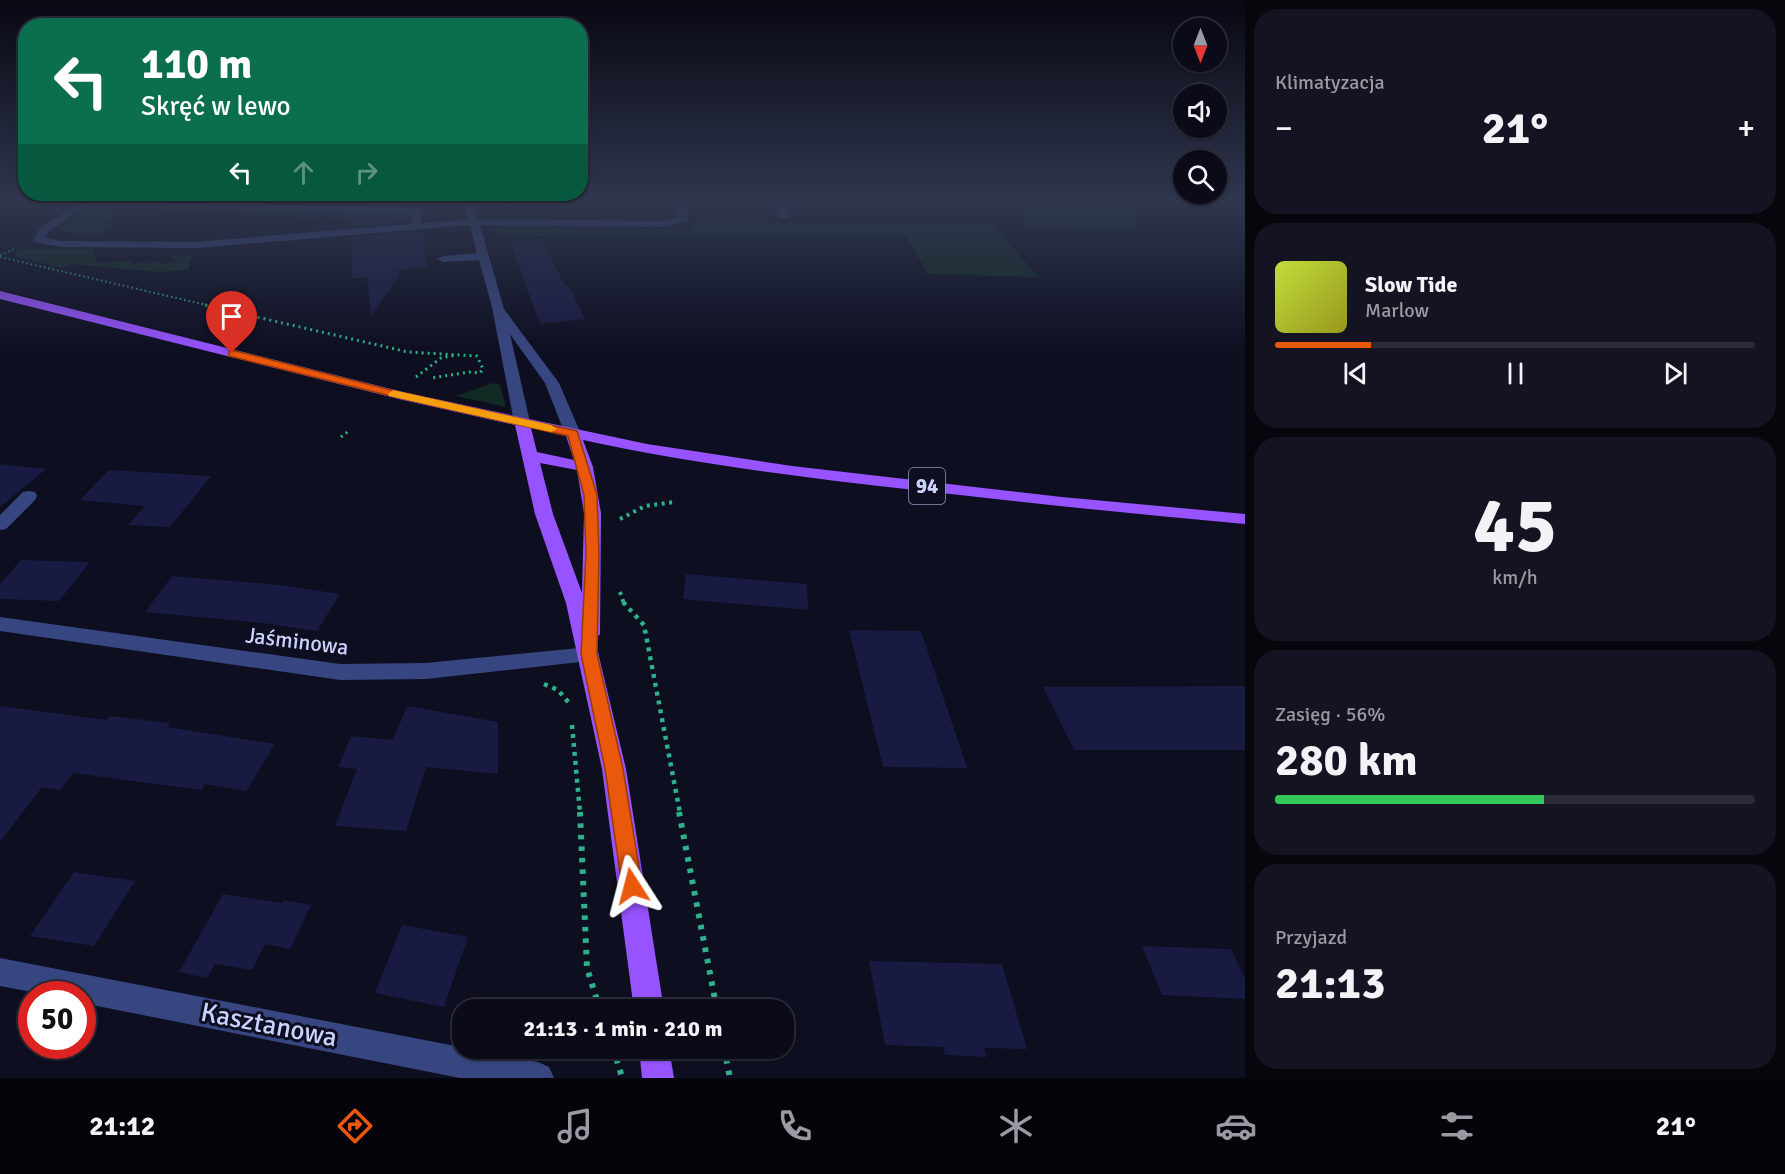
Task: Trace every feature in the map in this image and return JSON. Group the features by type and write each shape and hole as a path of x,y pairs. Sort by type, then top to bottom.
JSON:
{"main road":[{"name":"94","path":"0,296 395,394 647,450 792,471 1062,502 1245,519"},
{"path":"522,422 544,514 576,603 614,769 647,999"},
{"path":"573,434 585,467 591,495 589,654"},
{"path":"531,456 585,467"},
{"path":"655,1059 658,1078"}],"street":[{"path":"483,252 498,307 522,422"},
{"path":"443,259 484,256"},
{"path":"498,307 552,383 573,434"},
{"path":"0,525 29,496"},
{"name":"Jaśminowa","path":"0,624 340,672 426,671 589,654"},
{"name":"Kasztanowa","path":"0,972 538,1078"}],"path":[{"path":"0,257 408,352 471,354 477,356 483,369 480,373 469,372 429,378"},
{"path":"471,354 476,350"},
{"path":"420,380 410,382 441,358 466,353"},
{"path":"341,437 350,430"},
{"path":"614,527 633,509 654,502 674,502"},
{"path":"618,581 622,601 644,625 715,999"},
{"path":"540,682 558,690 570,704 578,778 587,968 597,999"},
{"path":"616,1059 622,1078"},
{"path":"726,1059 730,1078"}],"green space":[{"path":"17,252 93,252 98,263 130,261 132,264 146,261 147,264 159,261 161,264 174,261 171,256 193,255 188,270 159,272 71,264 62,268 14,255"},
{"path":"915,252 1017,252 1038,277 928,274"},
{"path":"493,383 500,385 506,407 456,396"}],"building":[{"path":"352,252 425,252 427,267 398,270 399,275 371,316 367,277 352,279"},
{"path":"514,252 549,252 565,286 569,286 585,319 540,324"},
{"path":"0,464 46,469 0,507"},
{"path":"109,470 211,476 170,527 128,525 145,506 80,500"},
{"path":"21,560 90,562 59,601 0,599 0,584"},
{"path":"686,574 807,584 808,610 683,599"},
{"path":"172,576 280,585 340,594 317,631 263,623 145,612"},
{"path":"849,630 921,631 967,768 883,767"},
{"path":"1245,686 1245,750 1074,750 1043,687"},
{"path":"0,706 107,720 110,716 170,723 167,727 275,744 246,791 205,784 202,790 73,773 60,790 42,787 0,842"},
{"path":"407,706 498,722 498,774 426,767 406,831 335,826 357,769 338,767 351,736 393,740"},
{"path":"74,872 135,881 94,946 30,936"},
{"path":"223,894 311,905 290,949 265,944 252,970 215,964 207,978 179,972"},
{"path":"402,925 468,937 444,1007 375,993"},
{"path":"1142,946 1231,949 1245,978 1245,999 1162,995"},
{"path":"869,961 1002,964 1027,1049 984,1048 987,1057 945,1055 943,1047 885,1045"}],"slow traffic":[{"path":"393,394 551,429"}],"route":[{"path":"232,353 395,394 573,434 585,467 591,495 589,654 614,769 632,886"}]}
